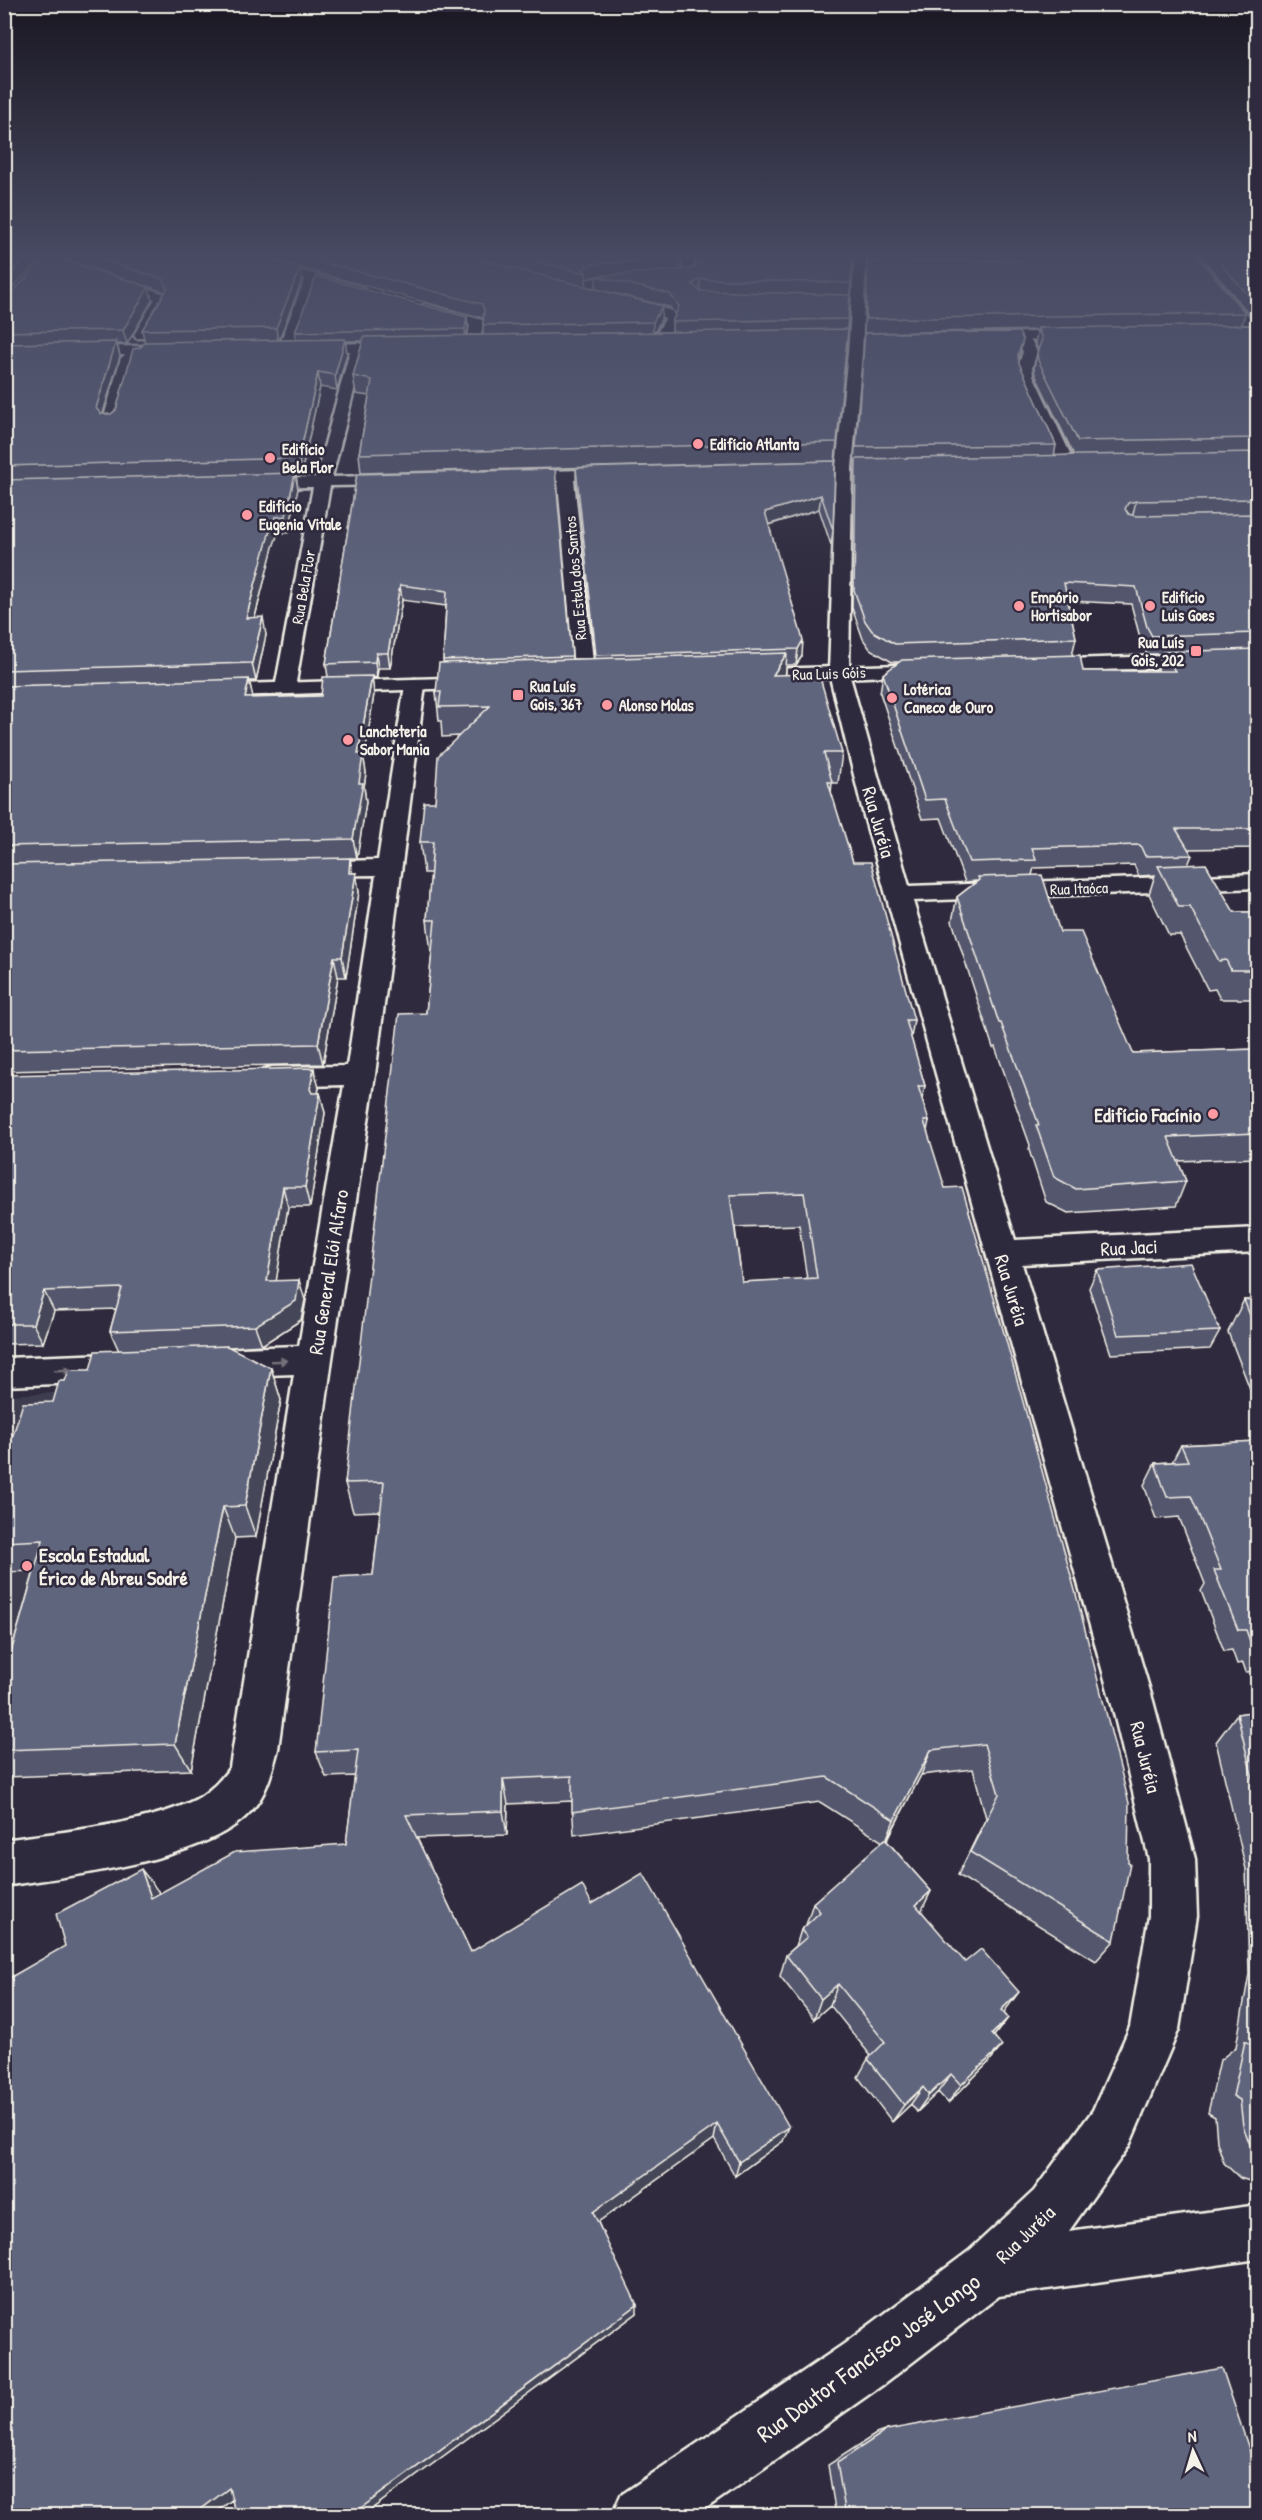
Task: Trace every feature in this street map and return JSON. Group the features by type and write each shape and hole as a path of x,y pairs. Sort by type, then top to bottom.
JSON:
{"street":[{"path":"110,424 124,373"},
{"name":"Rua Bela Flor","path":"285,688 323,482 351,373"},
{"name":"Rua Juréia","path":"851,373 838,468 839,673 876,816 1132,1701 1172,1859 1173,1916 1155,2030 1111,2128 1053,2210 988,2270"},
{"path":"1026,373 1067,464"},
{"path":"838,468 862,468"},
{"path":"498,477 636,474"},
{"name":"Rua Estela dos Santos","path":"566,476 585,680"},
{"path":"232,484 418,479"},
{"path":"1019,667 1257,659"},
{"name":"Rua Luis Góis","path":"716,676 949,669"},
{"path":"563,681 608,680"},
{"path":"184,691 496,683"},
{"name":"Rua General Elói Alfaro","path":"4,1863 136,1840 186,1825 213,1814 232,1798 247,1780 256,1749 314,1359 360,1075 415,685"},
{"path":"287,870 390,867"},
{"name":"Rua Itaóca","path":"900,894 1257,881"},
{"path":"242,1078 360,1075"},
{"name":"Rua Jaci","path":"1001,1253 1257,1240"},
{"path":"4,1372 314,1359"},
{"name":"Rua Doutor Fancisco José Longo","path":"642,2516 864,2364 988,2270 1257,2232"}],"shaded area":[{"name":"Escola Estadual Érico de Abreu Sodré","path":"96,1391 5,1737 5,1395"}],"building":[{"path":"4,373 107,373 96,408 101,414 111,414 116,410 126,373 318,373 299,458 4,466"},
{"path":"354,373 844,373 837,442 359,454 372,380 353,376"},
{"path":"862,373 1023,373 1056,445 856,447"},
{"path":"1044,373 1257,373 1257,438 1078,441"},
{"path":"1257,452 1257,499 1136,501 1128,503 1125,509 1128,514 1136,516 1257,514 1257,633 1152,636 1147,627 1136,587 1064,583 1076,638 895,644 872,631 865,621 854,590 856,459"},
{"path":"835,461 833,530 821,495 765,512 803,640 798,649 596,655 576,468"},
{"path":"555,469 572,656 443,660 447,591 400,585 388,653 376,653 375,662 326,664 357,474"},
{"path":"295,473 286,516 275,517 270,530 246,618 263,617 252,663 4,670 4,480"},
{"path":"1257,649 1257,829 1176,829 1192,855 1145,856 1140,845 1032,848 1036,860 969,862 945,799 925,800 883,674 902,660 1080,655 1083,671 1175,671 1163,652"},
{"path":"787,653 773,675 819,674 842,753 824,753 832,782 828,782 853,862 871,862 914,1020 906,1020 925,1086 918,1086 929,1121 924,1121 945,1188 962,1187 1076,1594 1129,1803 1128,1863 1130,1864 1114,1941 970,1852 999,1794 984,1744 931,1750 894,1820 827,1777 572,1812 572,1776 503,1779 503,1811 406,1815 471,1952 582,1885 592,1904 643,1873 789,2127 739,2162 717,2124 593,2212 637,2305 350,2516 236,2516 229,2488 192,2516 4,2516 4,1981 65,1946 56,1914 141,1869 151,1898 235,1852 346,1844 358,1750 316,1752 334,1577 373,1575 384,1482 345,1483 399,1014 426,1013 435,920 427,920 433,842 420,842 424,802 435,802 438,756 490,706 439,707 441,692 436,692 439,663","holes":["804,1193 817,1278 742,1282 730,1195"]},
{"path":"372,676 358,754 363,754 359,783 363,783 353,839 4,846 4,686 249,679 245,698 321,696 323,677"},
{"path":"350,858 349,873 356,873 342,957 334,957 318,1044 4,1050 4,864"},
{"path":"1206,864 1234,912 1257,912 1257,970 1231,970 1226,960 1219,961 1190,907 1179,907 1158,866"},
{"path":"1042,875 1060,932 1081,932 1133,1053 1257,1049 1257,1133 1168,1137 1186,1181 1076,1189 1054,1177 1036,1125 1039,1125 1001,1023 999,1023 957,897 979,880 978,877"},
{"path":"314,1068 310,1089 312,1093 320,1093 305,1187 283,1187 267,1281 299,1280 296,1301 255,1326 110,1331 122,1288 44,1291 33,1324 4,1324 4,1075"},
{"path":"1191,1263 1220,1331 1118,1335 1097,1270"},
{"path":"1244,1300 1257,1300 1257,1333"},
{"path":"227,1346 271,1368 245,1506 223,1507 175,1744 4,1750 4,1677 43,1540 4,1542 4,1435 13,1435 23,1403 53,1402 59,1381 65,1381 69,1370 90,1370 95,1351"},
{"path":"1257,1441 1257,1643 1251,1644 1246,1630 1238,1630 1214,1570 1221,1570 1191,1496 1167,1497 1155,1463 1188,1461 1181,1445"},
{"path":"1257,1711 1257,1796 1237,1714"},
{"path":"885,1839 931,1891 916,1905 965,1962 981,1949 1019,1992 1001,2010 1008,2018 992,2034 1002,2046 961,2085 951,2074 929,2095 923,2087 904,2105 868,2059 885,2042 838,1984 821,1999 786,1955 807,1937 801,1930 820,1912 813,1903"},
{"path":"1245,2041 1257,2049 1257,2154 1251,2147 1243,2126 1240,2100 1233,2096"},
{"path":"1222,2368 1257,2473 1257,2516 846,2516 837,2463 887,2430"}],"place":[{"name":"Edifício Atlanta","path":"698,444"},
{"name":"Edifício Bela Flor","path":"270,458"},
{"name":"Edifício Eugenia Vitale","path":"247,515"},
{"name":"Empório Hortisabor","path":"1019,606"},
{"name":"Edifício Luis Goes","path":"1150,606"},
{"name":"Rua Luís Gois, 202","path":"1196,651"},
{"name":"Rua Luís Gois, 367","path":"518,695"},
{"name":"Lotérica Caneco de Ouro","path":"892,698"},
{"name":"Alonso Molas","path":"607,705"},
{"name":"Lancheteria Sabor Mania","path":"348,740"},
{"name":"Edifício Facínio","path":"1213,1114"},
{"name":"Escola Estadual Érico de Abreu Sodré","path":"27,1566"}]}
